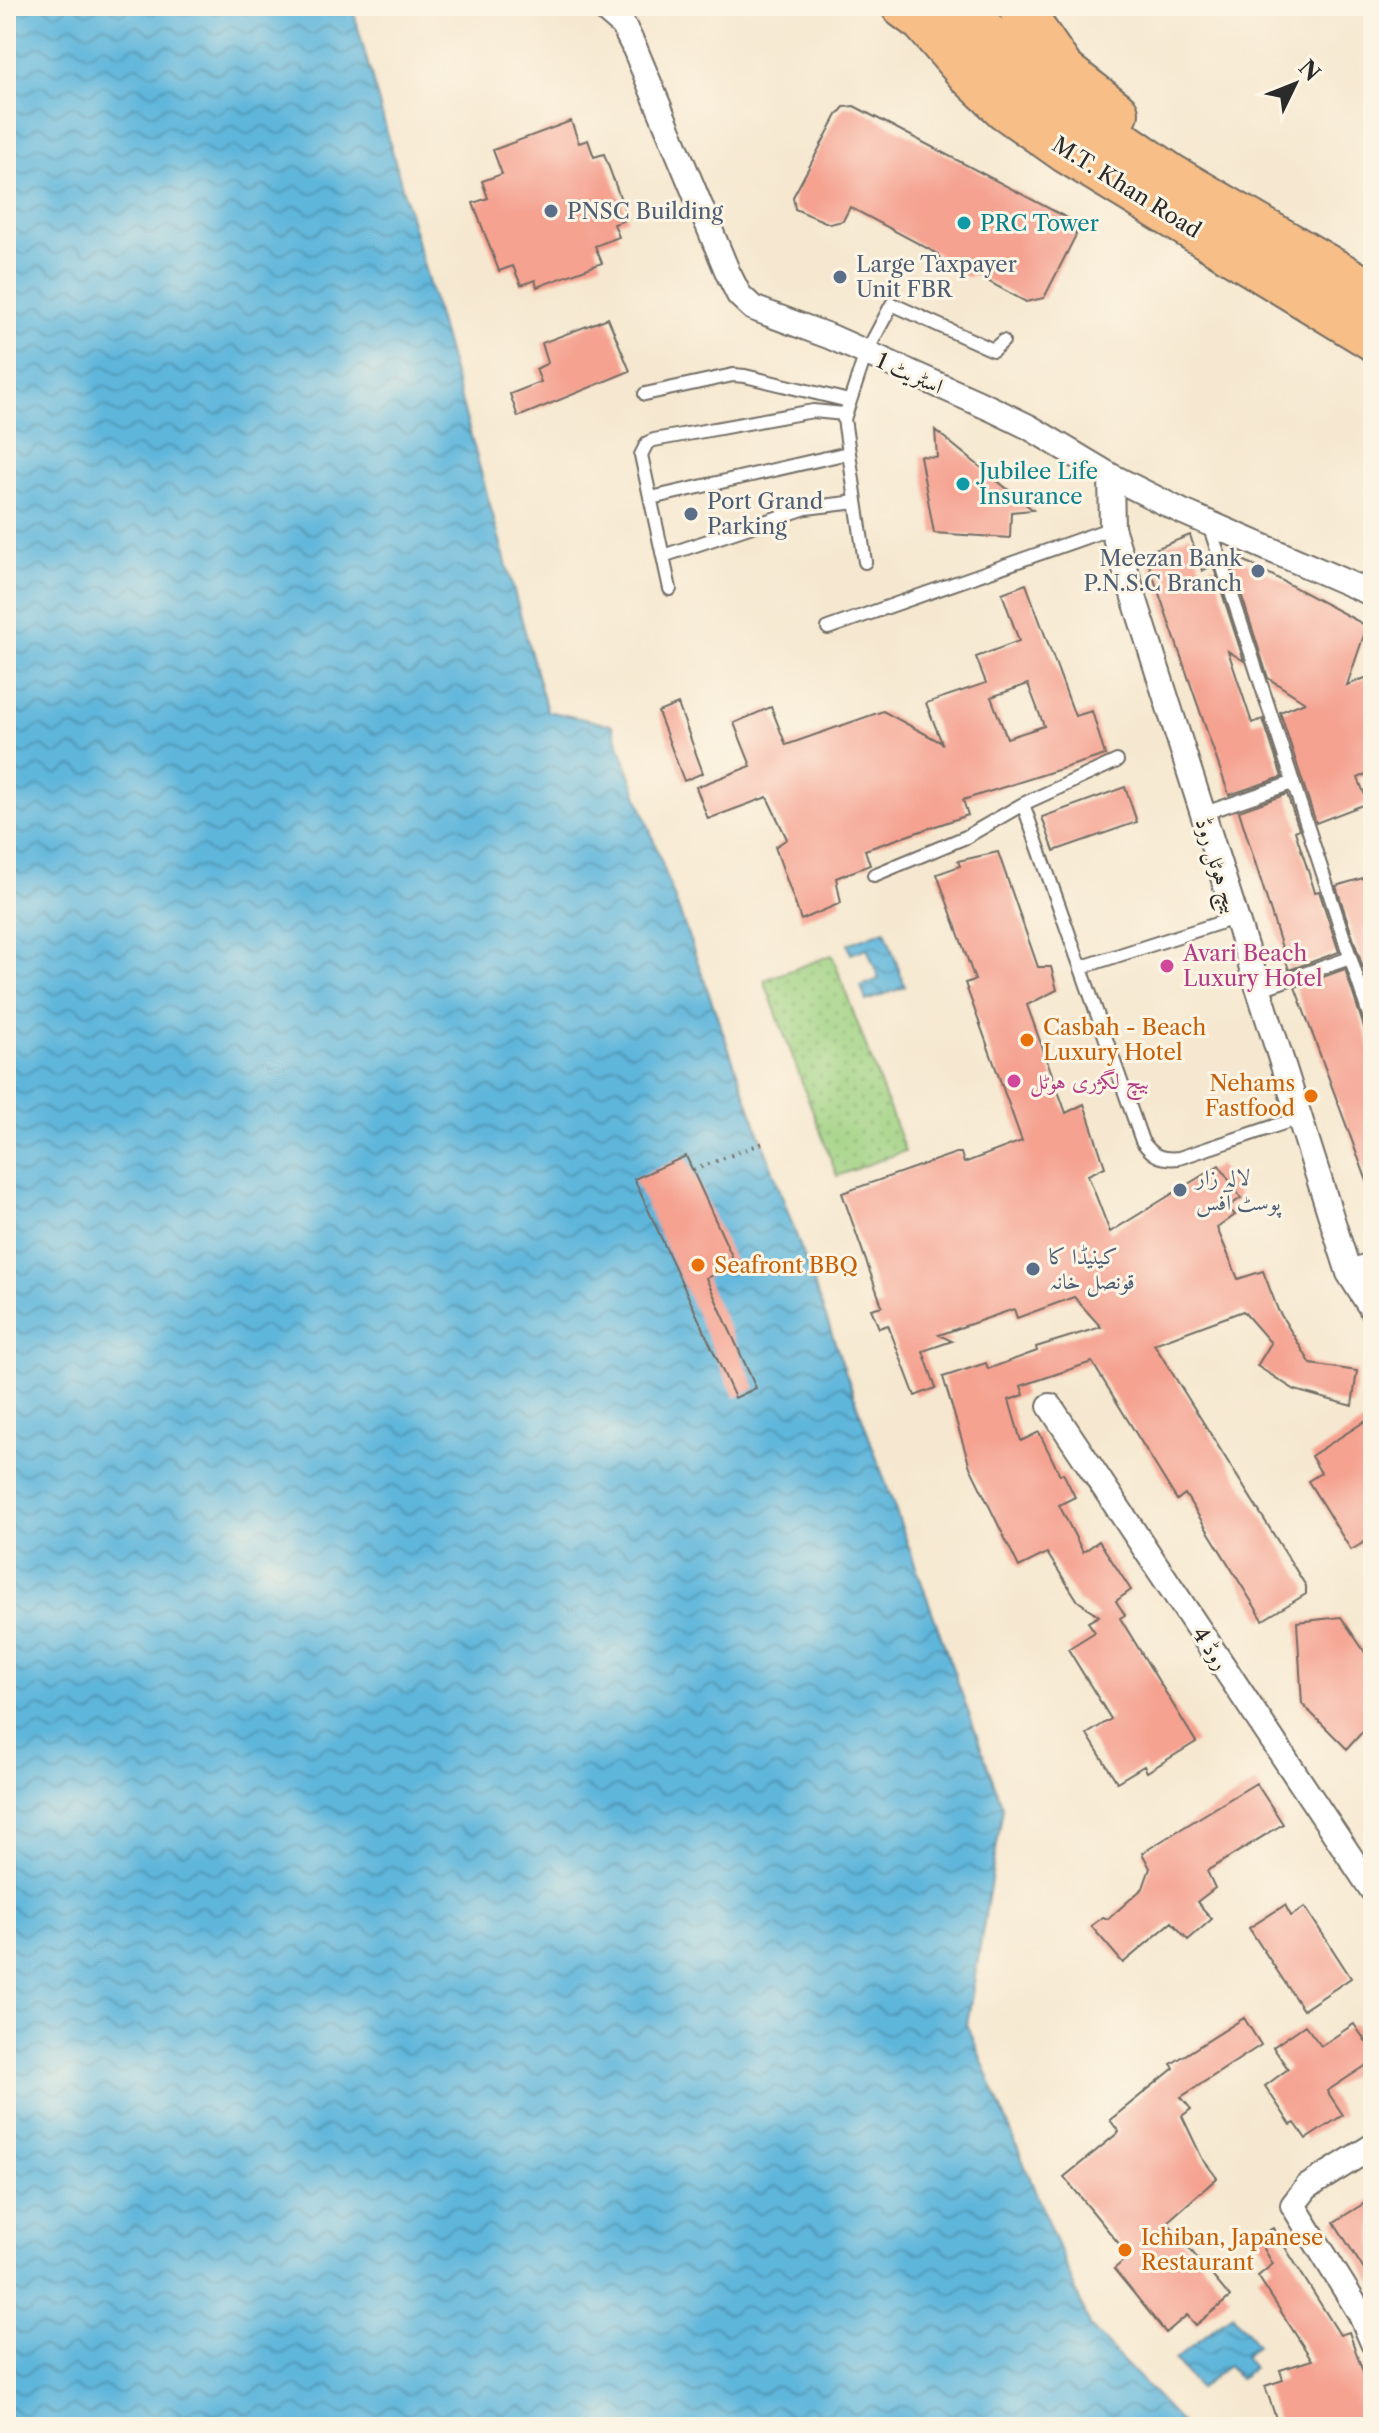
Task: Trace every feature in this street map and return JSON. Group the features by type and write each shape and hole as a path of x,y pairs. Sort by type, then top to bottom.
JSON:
{"highway":[{"path":"966,6 980,30 1036,88 1073,124 1118,158 1193,206 1373,306"},
{"path":"984,6 1042,77 1125,145 1170,176 1373,294"},
{"path":"1021,6 1024,16 1062,71 1137,129 1259,202 1373,264"},
{"name":"M.T. Khan Road","path":"914,14 970,74 1018,117 1067,151 1373,338"}],"street":[{"name":"اسٹریٹ 1","path":"601,6 623,25 739,295 753,308 866,353 1029,427 1111,476 1373,594"},
{"name":"بیچ ہوٹل روڈ","path":"1111,476 1112,528 1349,1273 1373,1311"},
{"path":"1349,1273 1373,1264"},
{"name":"روڈ 4","path":"1050,1406 1373,1891"},
{"path":"1373,2146 1307,2187 1293,2205 1360,2313 1373,2343"}],"lane":[{"path":"865,562 848,453 847,408 866,353 892,304 993,350 1003,341"},
{"path":"645,394 733,375 847,408"},
{"path":"670,589 641,455 647,443 813,411 847,408"},
{"path":"651,498 848,453"},
{"path":"663,556 806,508 856,502"},
{"path":"1208,522 1373,1027"},
{"path":"828,628 1112,528"},
{"path":"874,875 966,837 1023,804 1117,761"},
{"path":"1202,814 1292,783"},
{"path":"1023,804 1142,1141 1151,1153 1164,1159 1179,1158 1299,1118"},
{"path":"1082,967 1235,918"},
{"path":"1258,990 1350,958"}],"path":[{"path":"693,1170 763,1143"}],"green space":[{"path":"832,955 905,1151 837,1176 764,980"}],"water":[{"path":"6,6 352,6 547,711 612,725 1003,1808 967,2024 1091,2328 1186,2427 6,2427"},
{"path":"885,930 905,987 866,1001 861,986 879,979 867,948 851,954 848,944"},
{"path":"1232,2314 1257,2345 1244,2356 1253,2368 1239,2379 1228,2365 1199,2389 1175,2360"}],"building":[{"path":"854,106 1071,220 1076,235 1044,298 1026,302 975,274 968,277 955,274 945,267 938,254 850,207 843,221 830,224 795,209 793,197 837,115 844,107"},
{"name":"PNSC Building","path":"571,121 579,143 588,140 594,157 604,154 628,219 614,224 619,237 595,246 602,263 537,287 535,280 521,285 513,266 499,271 473,203 488,198 482,181 502,174 493,150"},
{"path":"608,318 630,371 518,417 510,394 541,382 536,369 548,363 542,343"},
{"name":"Jubilee Life Insurance","path":"935,430 1033,510 1011,512 1010,538 934,533 920,456 937,457"},
{"path":"1190,535 1202,571 1213,565 1244,661 1228,651 1252,723 1263,719 1282,777 1229,795 1145,553"},
{"path":"1232,554 1367,626 1347,685 1373,675 1373,771 1358,778 1368,803 1316,823 1280,712 1305,702 1268,678 1229,556"},
{"path":"1026,584 1075,716 1092,711 1105,755 963,800 968,815 865,850 870,865 836,878 841,903 801,920 775,847 787,839 767,797 708,819 696,787 751,766 734,723 771,707 786,745 883,711 942,743 926,703 986,683 976,657 1019,641 1002,593","holes":["1028,684 1044,726 1007,738 991,697"]},
{"path":"678,704 703,773 684,781 658,712"},
{"path":"1125,787 1137,822 1054,851 1042,817"},
{"path":"1287,794 1299,829 1295,831 1315,892 1319,891 1339,952 1289,970 1239,811"},
{"path":"998,852 1038,967 1051,967 1057,990 1027,1005 1066,1113 1084,1104 1105,1167 1088,1175 1110,1232 1219,1165 1241,1198 1228,1207 1235,1215 1217,1228 1238,1279 1263,1271 1278,1310 1311,1364 1357,1371 1352,1406 1295,1390 1257,1366 1271,1343 1243,1311 1154,1344 1306,1586 1306,1594 1263,1620 1185,1494 1177,1500 1092,1362 1021,1386 1024,1395 1009,1400 1021,1441 1039,1432 1060,1475 1063,1473 1075,1497 1059,1505 1083,1552 1099,1541 1131,1590 1116,1601 1125,1615 1120,1618 1196,1742 1147,1772 1144,1766 1117,1782 1087,1734 1111,1719 1068,1649 1095,1632 1088,1622 1099,1616 1078,1601 1047,1553 1019,1567 970,1467 943,1377 986,1363 988,1369 1037,1351 1036,1347 1101,1327 1074,1297 1017,1318 1014,1309 939,1335 952,1341 923,1351 936,1388 915,1396 888,1325 879,1328 871,1309 882,1306 842,1193 956,1153 961,1153 964,1163 1022,1141 965,983 975,980 937,874 960,866 958,861"},
{"path":"1373,875 1373,964 1363,968 1336,886"},
{"path":"1345,969 1373,1055 1371,1192 1295,987"},
{"path":"686,1156 736,1265 706,1278 756,1388 735,1398 634,1179"},
{"path":"1364,1422 1373,1436 1373,1537 1351,1550 1308,1481 1321,1473 1311,1456"},
{"path":"1341,1617 1373,1664 1373,1720 1347,1749 1302,1704 1297,1622"},
{"path":"1256,1783 1283,1824 1207,1871 1215,1888 1197,1902 1212,1919 1188,1940 1172,1922 1123,1963 1091,1926 1103,1917 1108,1919 1143,1888 1150,1868 1142,1853"},
{"path":"1285,1905 1291,1916 1305,1907 1351,1978 1303,2010 1249,1928"},
{"path":"1244,2018 1261,2045 1181,2097 1191,2109 1182,2116 1202,2158 1217,2178 1167,2222 1230,2297 1196,2325 1187,2315 1166,2333 1114,2269 1129,2256 1064,2177 1119,2132 1110,2120 1174,2068 1171,2064"},
{"path":"1354,2024 1373,2052 1373,2061 1327,2091 1343,2115 1306,2139 1295,2123 1291,2125 1265,2086 1288,2069 1273,2047 1305,2025 1321,2046"},
{"path":"1373,2198 1373,2284 1334,2222"},
{"path":"1273,2228 1340,2335 1349,2332 1373,2401 1373,2418 1349,2427 1279,2427 1265,2386 1283,2380 1280,2370 1312,2360 1258,2276 1273,2264 1257,2237"}],"place":[{"name":"PNSC Building","path":"551,211"},
{"name":"PRC Tower","path":"964,223"},
{"name":"Large Taxpayer Unit FBR","path":"840,277"},
{"name":"Jubilee Life Insurance","path":"963,484"},
{"name":"Port Grand Parking","path":"691,514"},
{"name":"Meezan Bank P.N.S.C Branch","path":"1258,571"},
{"name":"Avari Beach Luxury Hotel","path":"1167,966"},
{"name":"Casbah - Beach Luxury Hotel","path":"1027,1040"},
{"name":"بیچ لگژری ہوٹل","path":"1014,1081"},
{"name":"Nehams Fastfood","path":"1311,1096"},
{"name":"لالہ زار پوسٹ آفس","path":"1180,1190"},
{"name":"Seafront BBQ","path":"698,1265"},
{"name":"کینیڈا کا قونصل خانہ","path":"1033,1269"},
{"name":"Ichiban, Japanese Restaurant","path":"1125,2250"}]}
